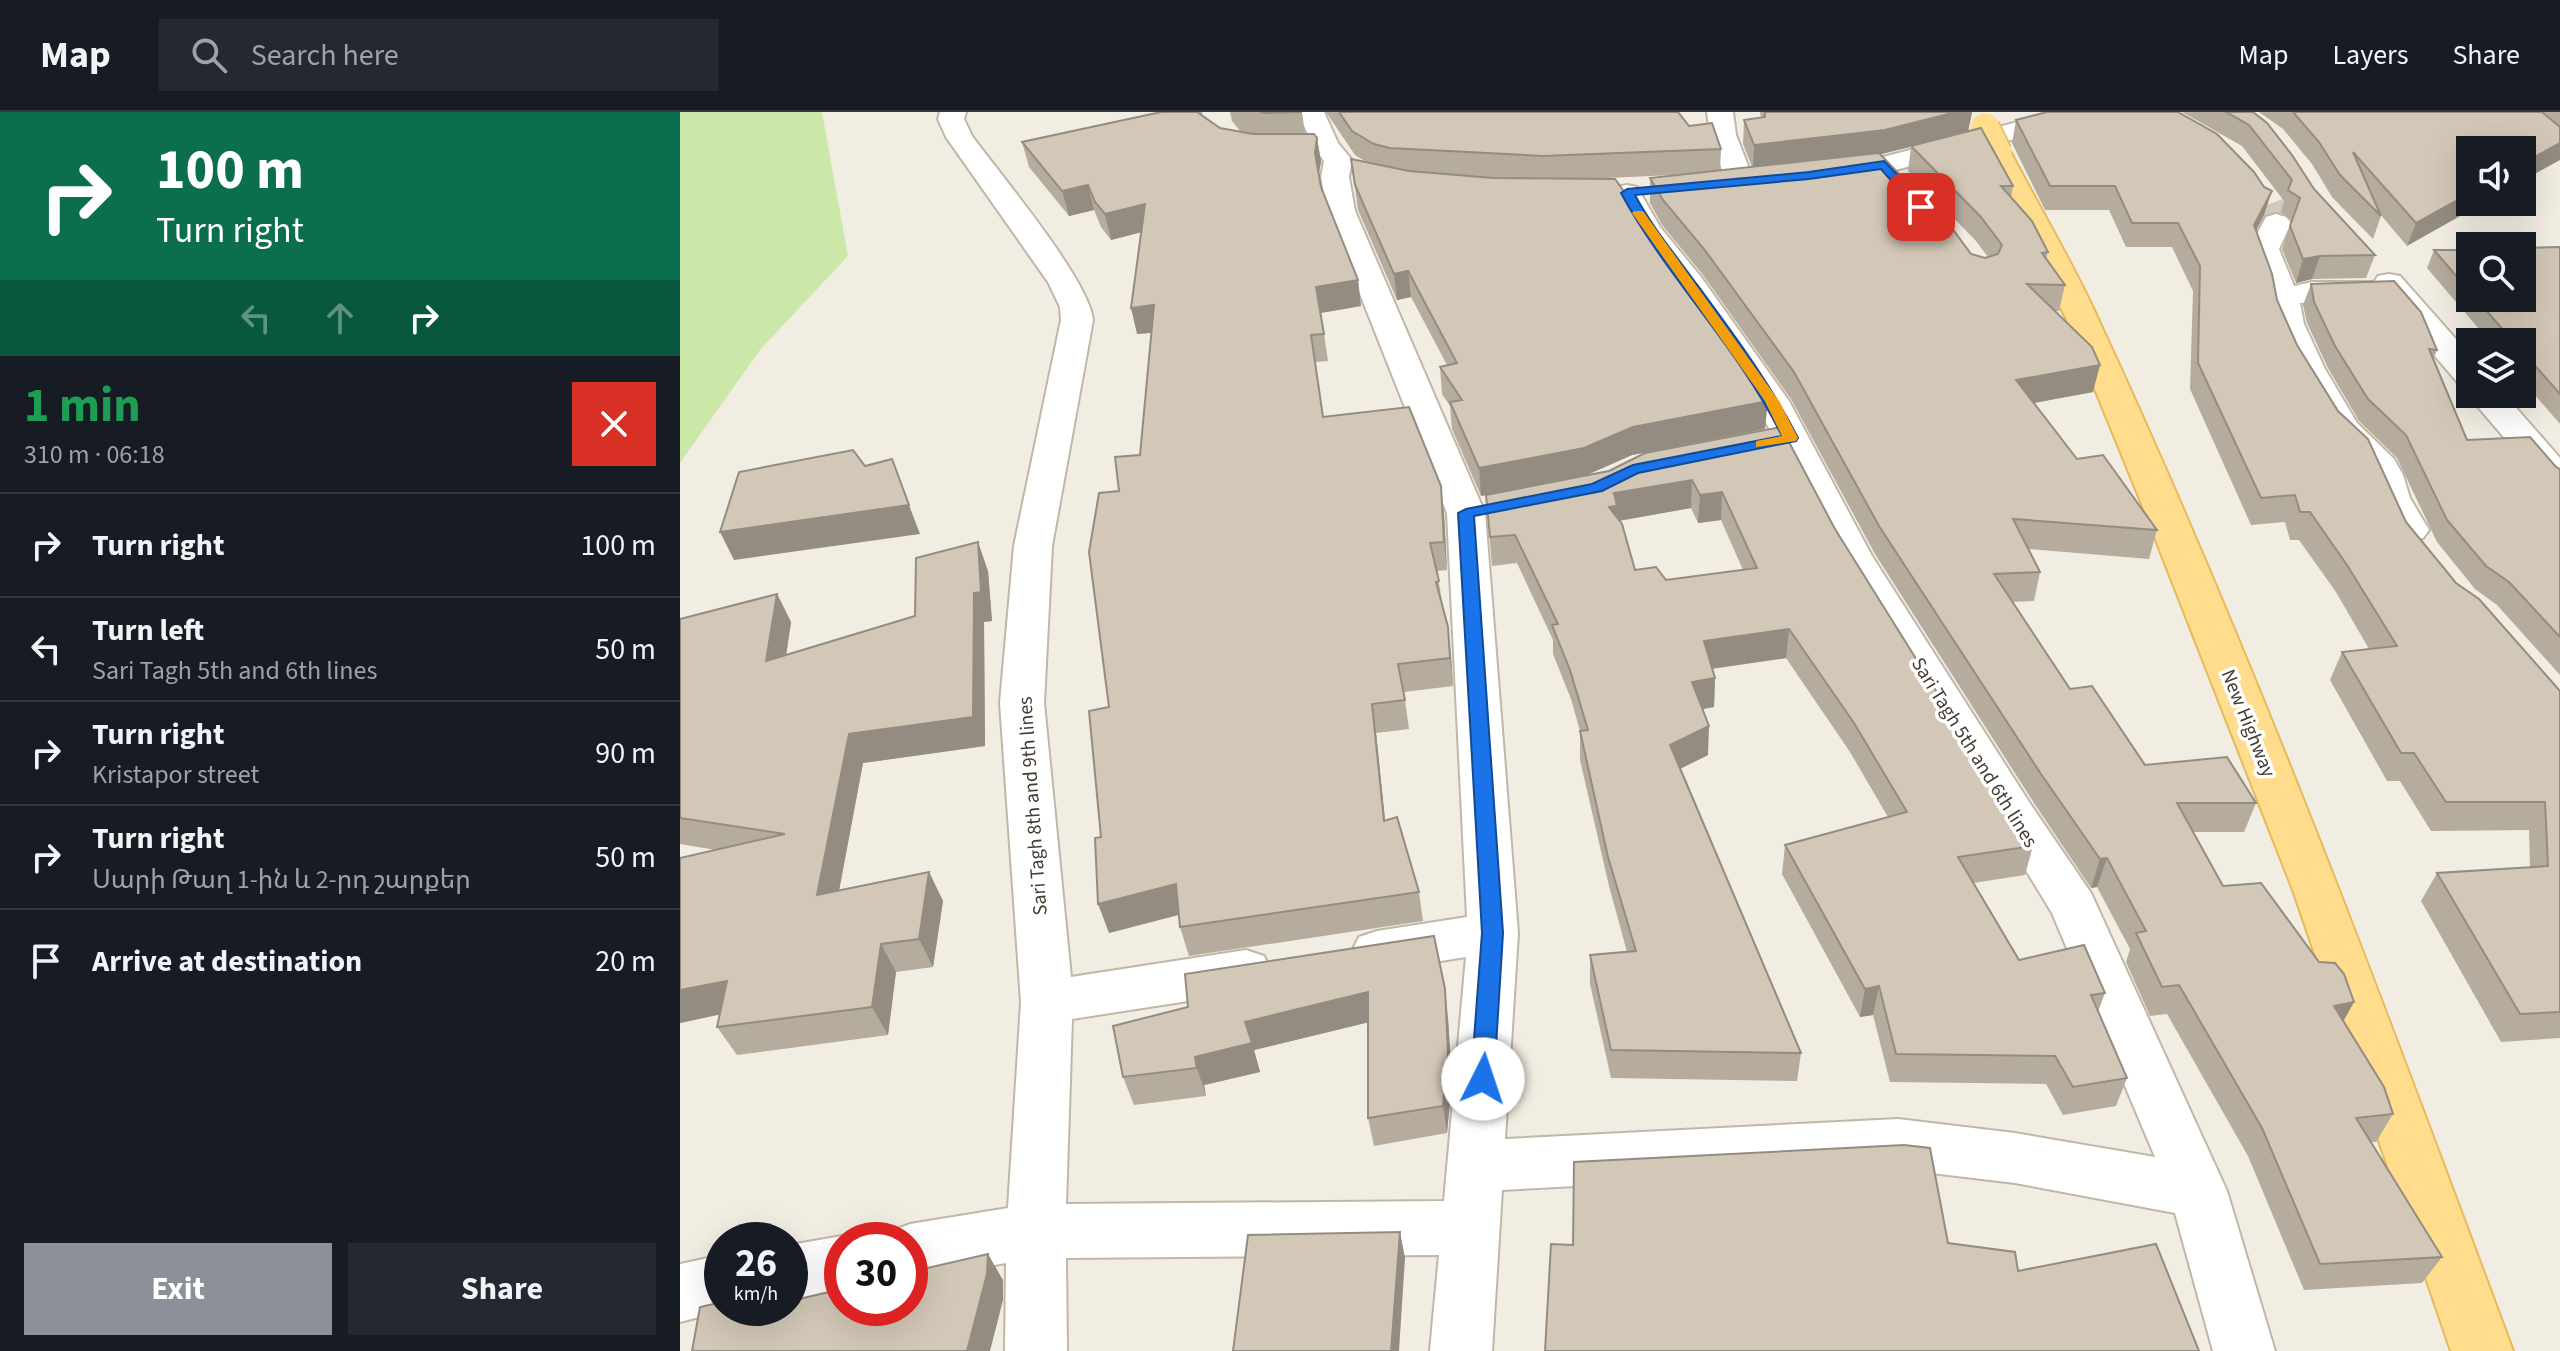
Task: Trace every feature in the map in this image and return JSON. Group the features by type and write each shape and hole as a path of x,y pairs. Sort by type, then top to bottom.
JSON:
{"main road":[{"name":"New Highway","path":"1987,131 2082,318 2172,530 2317,890 2482,1351"}],"street":[{"name":"Sari Tagh 8th and 9th lines","path":"953,112 951,119 959,137 1053,266 1076,307 1077,320 1033,546 1022,703 1047,1002 1036,1231 1036,1351"},
{"path":"1712,184 1754,180 1723,135 1720,112"},
{"path":"1809,176 1893,175 2037,119 2086,112"},
{"path":"1328,149 1341,211 1480,510 1493,933 1461,1351"},
{"name":"Sari Tagh 5th and 6th lines","path":"1626,192 1647,230 1690,284 1772,401 1776,441 1853,556 2074,906 2198,1191 2244,1351"},
{"path":"2270,208 2264,249 2283,298 2288,324 2308,369 2343,429 2376,459 2385,475 2391,498 2416,548 2425,559"},
{"path":"2370,259 2456,360"},
{"path":"2283,298 2312,291 2395,290"},
{"path":"2497,408 2560,480"},
{"path":"1047,1002 1493,933"},
{"path":"1476,1166 1898,1144 2015,1158 2198,1191"},
{"path":"928,1249 1036,1231 1469,1228"},
{"path":"680,1293 704,1288"}],"green space":[{"path":"680,112 822,112 848,256 760,350 680,463"}],"building":[{"path":"1161,112 1197,112 1220,128 1253,134 1314,134 1317,138 1315,153 1321,187 1358,280 1316,287 1324,334 1311,335 1323,417 1409,407 1441,486 1444,542 1430,543 1448,627 1450,658 1398,664 1405,700 1372,704 1384,821 1397,817 1419,892 1180,927 1176,884 1098,904 1095,838 1101,837 1089,711 1109,707 1089,552 1099,493 1119,491 1115,457 1140,455 1154,305 1131,308 1145,204 1105,214 1095,202 1088,185 1062,191 1022,142"},
{"path":"1339,112 1678,112 1689,126 1712,123 1721,149 1543,156 1390,148 1374,144 1352,131"},
{"path":"1765,112 1956,112 1885,130 1754,145 1744,120 1765,117"},
{"path":"2047,112 2178,112 2217,134 2254,172 2264,187 2272,191 2254,225 2272,274 2277,300 2297,345 2338,411 2368,439 2406,522 2456,583 2479,599 2560,691 2560,1012 2520,1014 2437,873 2548,866 2545,802 2446,802 2414,753 2401,753 2342,652 2397,646 2310,512 2300,512 2295,495 2261,498 2198,363 2200,266 2178,223 2132,223 2115,186 2050,186 2016,120"},
{"path":"2226,112 2253,112 2267,123 2314,189 2375,255 2303,259 2290,226 2300,198 2288,190 2292,180 2249,125"},
{"path":"2293,112 2542,112 2560,127 2560,143 2536,156 2536,136 2456,136 2456,201 2416,223 2353,152 2381,216 2340,175 2319,142"},
{"path":"1981,128 2013,186 2001,186 2032,221 2048,252 2042,253 2065,285 2027,284 2092,347 2100,365 2016,380 2077,459 2103,455 2157,530 2013,519 2040,572 1994,574 2070,689 2092,686 2145,765 2227,757 2256,803 2177,803 2223,886 2261,883 2319,962 2335,963 2344,974 2354,1002 2334,1006 2384,1087 2393,1114 2356,1118 2442,1257 2320,1264 2262,1128 2179,985 2162,987 2136,933 2146,931 2107,858 2100,859 2041,774 1879,526 1794,372 1704,249 1663,200 1650,178 1879,153 1954,231 1971,254 1985,258 1998,254 2002,245 1980,216 1911,146"},
{"path":"1351,159 1409,171 1493,178 1615,179 1727,335 1768,401 1633,427 1584,448 1479,468 1450,402 1462,400 1440,367 1457,363 1408,271 1394,274 1355,185"},
{"path":"2560,247 2560,394 2536,367 2536,328 2502,328 2487,312 2536,312 2536,248"},
{"path":"2434,250 2456,250 2456,276"},
{"path":"2394,281 2421,312 2437,350 2429,349 2467,440 2530,437 2560,469 2560,637 2509,582 2486,566 2447,520 2406,435 2368,399 2335,346 2314,302 2311,284"},
{"path":"1781,427 1835,529 2033,846 1958,857 2019,960 2084,945 2105,993 2091,995 2127,1078 2073,1087 2055,1056 1896,1054 1879,986 1865,989 1785,845 1907,812 1854,723 1789,629 1704,641 1715,678 1692,682 1709,726 1670,745 1801,1053 1611,1050 1590,955 1636,951 1608,857 1580,731 1588,730 1570,670 1552,625 1558,624 1515,535 1490,537 1486,495 1609,471 1645,453","holes":["1692,480 1700,495 1722,492 1757,568 1666,580 1656,567 1635,570 1622,524 1609,507 1617,506 1614,493"]},
{"path":"853,450 865,466 892,459 909,505 720,532 739,472"},
{"path":"978,542 981,592 974,593 973,717 849,734 817,895 929,872 919,939 881,944 872,1007 717,1027 727,981 680,990 680,858 785,834 680,818 680,619 777,594 766,661 915,616 916,558"},
{"path":"1434,936 1445,989 1448,1053 1443,1106 1368,1118 1368,992 1245,1022 1252,1043 1195,1057 1197,1068 1123,1077 1113,1026 1188,1007 1185,974"},
{"path":"1904,1145 1930,1148 1948,1243 2015,1252 2018,1271 2156,1244 2199,1351 1545,1351 1551,1244 1573,1245 1574,1162"},
{"path":"1400,1232 1391,1351 1233,1351 1248,1235"},
{"path":"988,1254 987,1274 967,1351 692,1351 700,1307 704,1306 704,1326 808,1326 808,1297 824,1293 824,1326 928,1326 928,1268"}],"tunnel":[{"path":"2269,204 2276,223"}],"slow traffic":[{"path":"1638,213 1647,230 1690,284 1772,401 1791,438 1761,444"}],"route":[{"path":"1483,1079 1493,933 1466,513 1596,488 1633,469 1791,438 1772,401 1690,284 1647,230 1627,193 1809,176 1884,165 1921,207"}]}
